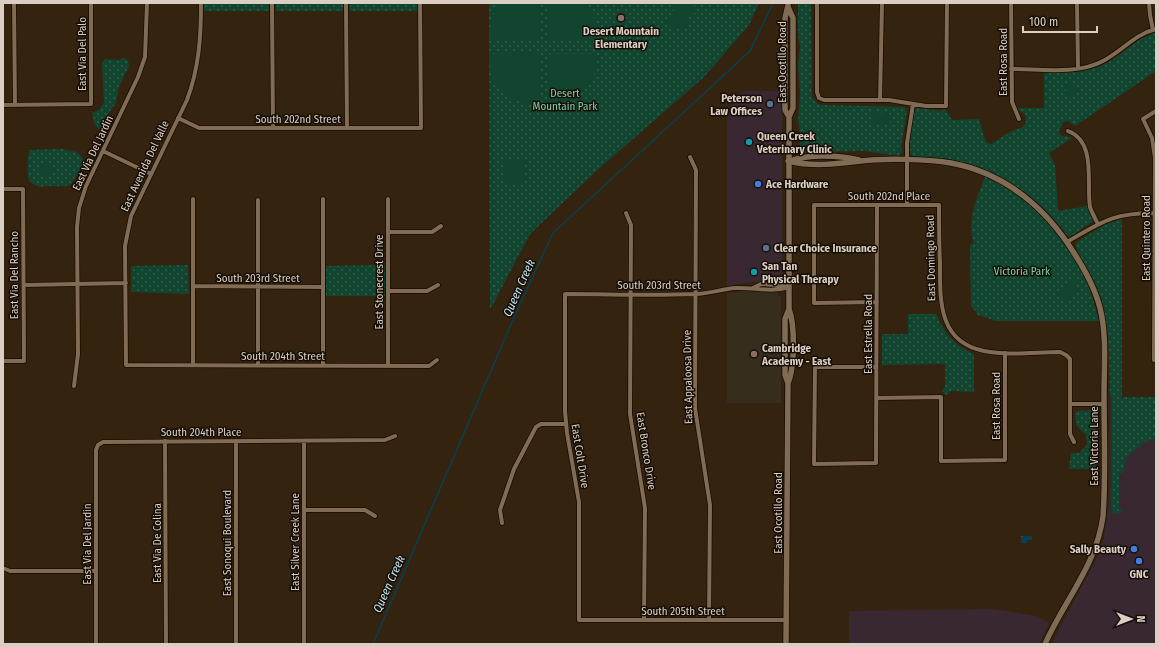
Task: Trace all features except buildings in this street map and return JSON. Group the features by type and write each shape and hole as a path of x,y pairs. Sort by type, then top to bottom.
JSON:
{"street":[{"path":"3,105 15,105 14,3"},
{"name":"East Via Del Palo","path":"15,105 91,104 91,3"},
{"name":"East Via Del Jardin","path":"74,386 78,354 77,284 79,208 86,186 138,77 145,57 147,3"},
{"name":"East Avenida Del Valle","path":"126,365 127,230 131,216 194,81 199,57 201,3"},
{"path":"272,3 273,128"},
{"path":"346,3 347,128"},
{"name":"South 202nd Street","path":"178,118 198,128 420,128 420,3"},
{"path":"817,3 816,92 819,98 824,100 880,100 946,106 947,3"},
{"path":"880,100 882,3"},
{"name":"East Rosa Road","path":"1011,3 1012,102 1019,120"},
{"path":"1077,3 1078,68"},
{"path":"1011,69 1078,68 1102,62 1139,36 1155,30 1150,15 1150,3"},
{"name":"East Ocotillo Road","path":"786,644 788,383 785,374 785,319 789,309 789,117 785,110 785,18 788,5"},
{"path":"907,205 907,143 913,104"},
{"name":"East Quintero Road","path":"1155,360 1155,150 1150,132 1143,119 1156,111"},
{"path":"1068,131 1074,133 1080,141 1087,156 1090,169 1091,208 1098,224"},
{"path":"103,150 151,174"},
{"name":"East Appaloosa Drive","path":"690,157 696,170 695,408 710,505 709,620"},
{"name":"East Victoria Lane","path":"788,161 799,157 840,157 862,160 906,160 952,164 986,173 1012,187 1035,204 1048,217 1067,242 1088,276 1100,308 1104,339 1104,495 1100,534 1086,567 1045,644"},
{"name":"East Via Del Rancho","path":"3,189 23,189 24,285 24,361 3,361"},
{"path":"193,199 193,365"},
{"path":"323,199 323,365"},
{"name":"East Stonecrest Drive","path":"388,199 388,366"},
{"path":"258,200 258,365"},
{"name":"South 202nd Place","path":"877,302 814,303 814,205 939,205"},
{"name":"East Estrella Road","path":"876,367 814,367 814,464 876,463 877,205"},
{"name":"East Domingo Road","path":"939,205 940,299 944,320 952,332 972,348 983,351 1005,353"},
{"name":"East Bronco Drive","path":"626,213 631,225 630,414 645,508 644,620"},
{"path":"1067,242 1098,224 1124,214 1155,213"},
{"path":"388,232 432,232 441,226"},
{"path":"24,285 126,283"},
{"path":"388,291 427,291 438,285"},
{"name":"South 203rd Street","path":"193,286 323,287"},
{"name":"South 203rd Street","path":"565,294 696,294 733,288 777,290 789,287"},
{"name":"East Colt Drive","path":"565,294 566,424 579,502 579,620"},
{"path":"1005,353 1060,352 1066,354 1070,359 1070,434 1074,442"},
{"name":"East Rosa Road","path":"876,398 941,397 941,461 1005,460 1005,353"},
{"name":"South 204th Street","path":"126,365 429,366 438,360"},
{"path":"1070,404 1104,404"},
{"path":"502,523 500,510 514,469 536,427 541,424 566,424"},
{"name":"South 204th Place","path":"98,445 103,442 385,440 395,436"},
{"name":"East Via De Colina","path":"165,441 166,644"},
{"name":"East Sonoqui Boulevard","path":"236,441 236,644"},
{"name":"East Silver Creek Lane","path":"304,441 304,644"},
{"name":"East Via Del Jardin","path":"96,644 96,450 98,445"},
{"path":"304,510 365,510 375,516"},
{"path":"3,568 10,571 96,571"},
{"name":"South 205th Street","path":"579,620 787,620"}],"shaded area":[{"path":"745,91 782,91 782,271 780,278 776,282 751,282 727,286 727,110 741,93"},
{"name":"Cambridge Academy - East","path":"743,291 776,292 781,297 781,403 727,403 727,293"},
{"path":"1110,397 1156,397 1156,644 1051,644 1093,566 1104,538 1109,500"},
{"path":"994,609 1036,616 1049,623 1039,644 849,644 849,611"}],"green space":[{"path":"204,3 269,3 269,11 204,11"},
{"path":"276,3 343,3 343,11 276,11"},
{"path":"350,3 417,3 417,11 350,11"},
{"name":"Desert Mountain Park","path":"489,3 759,3 749,25 704,77 594,173 530,234 490,310"},
{"path":"501,3 539,3 539,36 536,39 489,39 491,19"},
{"path":"547,3 585,3 595,19 597,39 550,39 547,36"},
{"path":"674,3 694,3 694,15 688,15 688,28 668,28 668,16 674,15"},
{"path":"798,3 811,3 812,97 818,104 823,105 904,107 907,111 901,147 902,152 899,156 865,151 802,153 798,149 801,139 798,120 800,95 798,66 800,46 798,36"},
{"path":"1156,33 1156,71 1075,126 1068,121 1063,122 1059,131 1061,136 1073,137 1049,153 1055,165 1058,211 1087,206 1093,221 1069,238 1038,204 1020,189 1001,178 981,168 959,162 937,158 913,157 911,154 910,134 916,108 941,111 945,109 952,120 979,119 986,142 991,144 1021,128 1026,123 1025,114 1016,108 1044,108 1044,72 1074,72 1096,68 1110,61 1148,35"},
{"path":"536,53 539,57 539,104 518,101 502,91 496,83 492,75 489,54"},
{"path":"550,54 597,54 594,75 590,84 584,91 568,100 547,104 547,57"},
{"path":"124,58 128,60 129,66 118,89 116,103 104,119 100,131 95,125 92,113 99,110 104,102 102,63 105,59 118,60"},
{"path":"1066,85 1076,85 1076,96 1066,96"},
{"path":"871,113 890,114 890,125 871,125"},
{"path":"62,149 77,152 83,159 83,165 71,184 63,186 40,187 29,180 28,156 30,150"},
{"path":"505,161 524,161 524,184 505,184"},
{"path":"49,163 56,171 46,178 40,169"},
{"name":"Victoria Park","path":"985,176 1031,204 1054,227 1079,265 1091,292 1099,321 996,321 978,315 971,306 970,245 974,242 971,226 972,217"},
{"path":"1122,219 1122,397 1156,397 1156,438 1140,444 1141,447 1130,454 1126,460 1124,473 1119,473 1119,509 1123,510 1119,514 1113,513 1111,499 1112,397 1110,397 1109,345 1106,318 1097,287 1080,257 1076,246 1077,242 1104,225"},
{"path":"188,265 189,294 131,292 131,266"},
{"path":"385,265 385,296 326,296 326,266"},
{"path":"1074,281 1080,291 1064,301 1058,291"},
{"path":"908,314 936,314 951,338 961,347 974,354 974,392 951,391 946,395 942,391 945,387 945,364 882,365 882,334 908,334"},
{"path":"1094,410 1096,413 1096,469 1069,469 1071,453 1079,453 1087,445 1086,435 1076,425 1075,413 1077,411"}],"water":[{"path":"1021,536 1032,536 1032,540 1027,540 1027,543 1021,543"}],"waterway":[{"name":"Queen Creek","path":"373,644 515,315 553,233 750,51 773,3"}],"place":[{"name":"Desert Mountain Elementary","path":"621,18"},
{"name":"Peterson Law Offices","path":"770,104"},
{"name":"Queen Creek Veterinary Clinic","path":"749,142"},
{"name":"Ace Hardware","path":"758,184"},
{"name":"Clear Choice Insurance","path":"766,248"},
{"name":"San Tan Physical Therapy","path":"754,272"},
{"name":"Cambridge Academy - East","path":"754,354"},
{"name":"Sally Beauty","path":"1134,549"},
{"name":"GNC","path":"1139,561"}]}
